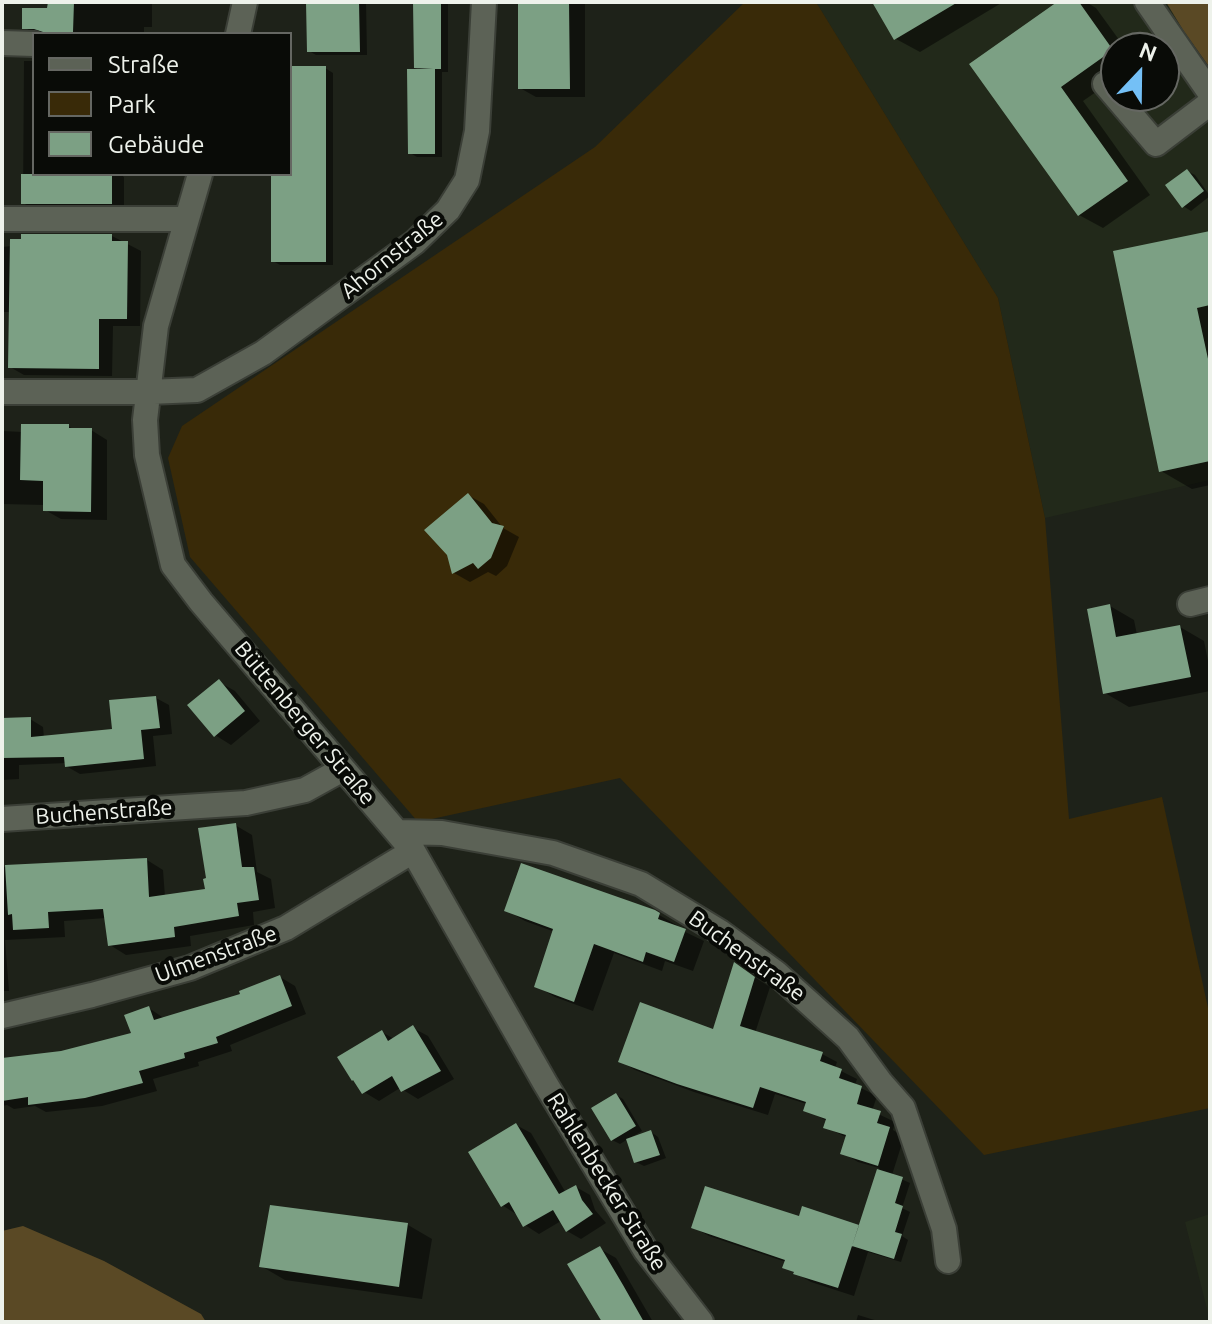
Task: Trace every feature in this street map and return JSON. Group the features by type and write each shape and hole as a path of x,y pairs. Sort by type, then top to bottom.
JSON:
{"street":[{"path":"238,32 245,2"},
{"name":"Ahornstraße","path":"148,392 197,390 263,353 415,242 448,210 467,180 477,131 484,2"},
{"path":"1147,2 1210,93"},
{"path":"2,43 32,44"},
{"path":"1129,112 1156,144 1210,103"},
{"name":"Büttenberger Straße","path":"199,176 156,326 145,420 147,455 173,565 413,851 519,1038"},
{"path":"2,219 187,219"},
{"path":"2,392 148,392"},
{"name":"Buchenstraße","path":"2,819 246,803 305,790 343,769"},
{"name":"Buchenstraße","path":"397,832 442,833 553,853 641,884 720,932 776,973 848,1038 903,1108 944,1229 948,1261"},
{"name":"Ulmenstraße","path":"2,1016 190,968 286,928 413,851"},
{"name":"Rahlenbecker Straße","path":"519,1038 646,1251 701,1322"}],"shaded area":[{"path":"816,2 1166,2 1210,68 1210,480 1045,518 998,298"},
{"path":"1166,2 1210,2 1210,68 1183,30"},
{"path":"1210,1214 1210,1321 1185,1222"},
{"path":"23,1226 104,1261 201,1314 206,1322 2,1322 2,1231"}],"green space":[{"path":"745,2 816,2 998,298 1045,518 1069,819 1162,797 1210,1017 1210,1108 984,1155 620,778 418,822 190,557 168,458 182,426 595,147"}],"building":[{"path":"48,2 74,2 73,32 22,29 22,8 47,8"},
{"path":"306,2 359,2 360,52 307,52"},
{"path":"413,2 441,2 441,69 435,69 435,154 408,154 407,69 433,69 414,68"},
{"path":"518,2 569,2 570,89 518,89"},
{"path":"872,2 958,2 894,40"},
{"path":"1057,2 1079,2 1100,32 1100,59 1061,87 1128,181 1078,216 969,64"},
{"path":"292,66 326,66 326,262 271,262 271,176 292,176"},
{"path":"1187,169 1204,191 1182,208 1165,185"},
{"path":"21,174 112,176 112,204 21,204"},
{"path":"1210,231 1210,305 1197,308 1210,368 1210,461 1159,472 1113,251"},
{"path":"21,234 112,234 112,241 128,241 127,319 99,319 99,369 8,368 10,239 21,239"},
{"path":"21,424 69,424 69,428 92,428 91,512 43,511 43,481 20,480"},
{"path":"468,493 492,523 504,526 491,558 478,569 473,563 452,574 447,555 424,530"},
{"path":"1110,604 1116,637 1180,625 1191,677 1103,694 1087,609"},
{"path":"219,679 245,711 214,737 187,705"},
{"path":"156,696 160,728 141,730 144,759 65,767 64,757 2,758 2,718 31,717 31,737 112,729 109,700"},
{"path":"236,823 242,867 254,867 259,900 237,903 239,916 174,927 175,937 108,946 103,909 48,912 49,928 13,930 12,914 8,915 5,865 147,858 149,897 205,889 198,828"},
{"path":"521,863 655,910 660,913 658,919 686,929 674,962 646,952 643,962 594,944 574,1002 534,987 553,929 504,911"},
{"path":"734,962 755,977 740,1026 823,1052 820,1061 842,1069 839,1078 862,1086 857,1104 881,1111 877,1123 890,1127 878,1166 840,1154 846,1135 823,1128 826,1119 803,1111 806,1102 760,1087 753,1108 618,1062 640,1002 713,1029"},
{"path":"280,975 292,1006 216,1037 218,1043 184,1053 185,1058 139,1071 143,1083 85,1098 28,1105 28,1097 2,1101 2,1058 61,1051 131,1033 124,1015 149,1006 154,1020 240,994 239,991"},
{"path":"413,1025 441,1071 401,1092 392,1076 362,1094 337,1057 382,1030 388,1041"},
{"path":"616,1093 636,1126 611,1141 591,1108"},
{"path":"516,1123 559,1194 576,1185 582,1200 593,1214 566,1232 553,1210 523,1227 509,1202 501,1207 468,1152"},
{"path":"651,1130 660,1155 634,1163 626,1139"},
{"path":"877,1169 903,1177 895,1203 903,1206 895,1232 902,1234 894,1259 852,1246"},
{"path":"705,1186 799,1216 802,1206 859,1225 838,1288 793,1274 782,1268 785,1260 691,1228"},
{"path":"270,1205 408,1223 399,1287 259,1267"},
{"path":"600,1246 644,1322 602,1322 567,1264"}]}
